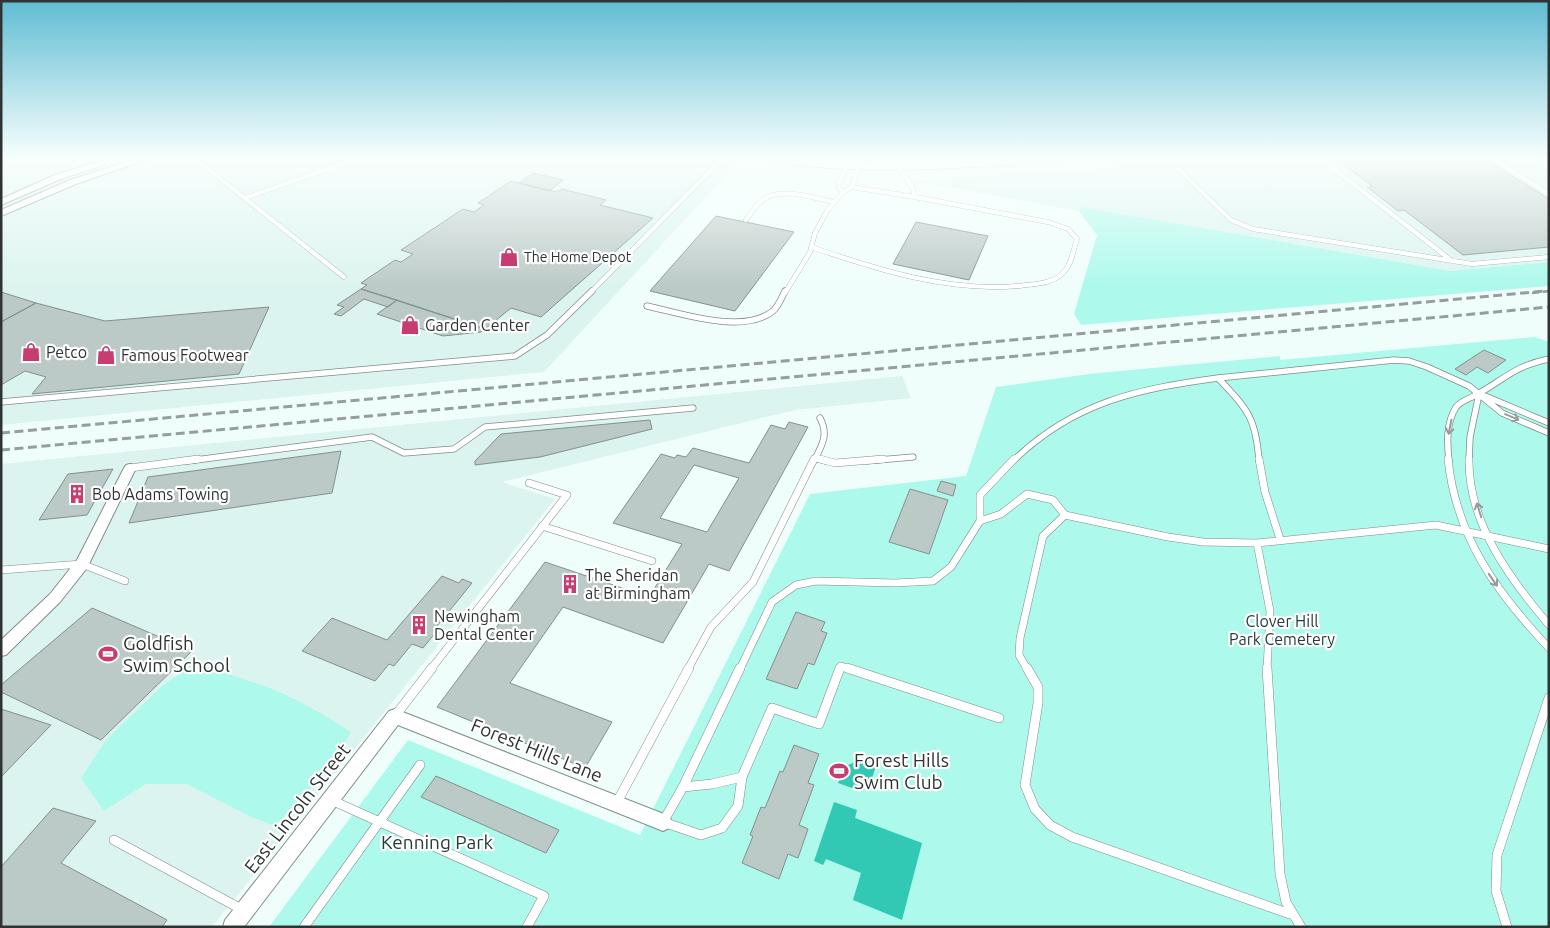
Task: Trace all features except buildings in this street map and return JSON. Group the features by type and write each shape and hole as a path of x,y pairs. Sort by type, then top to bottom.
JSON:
{"street":[{"path":"1,213 30,200"},
{"path":"1,650 55,598 82,564 130,468"},
{"name":"Forest Hills Lane","path":"396,716 616,805 663,822"},
{"name":"East Lincoln Street","path":"232,927 396,716"}],"lane":[{"path":"248,200 344,277"},
{"path":"1,402 515,356 526,351 552,330 684,200"},
{"path":"746,220 762,200"},
{"path":"647,306 724,324 751,321 773,311 797,276 812,247 815,233 834,202 824,200"},
{"path":"812,247 883,271 990,289 1040,284 1053,280 1065,271 1077,239 1073,231 1048,222 933,200"},
{"path":"1210,200 1231,220 1263,231 1472,264 1549,257"},
{"path":"1376,200 1454,262"},
{"path":"1549,359 1528,363 1498,378 1479,394 1464,400 1455,409 1449,425 1447,443 1453,485 1467,532 1490,578 1549,648"},
{"path":"1000,718 842,666 820,724 772,708 742,777 738,806 722,828 701,835 663,822 683,787 772,602 796,585 816,581 895,583 933,581 951,567 980,521 980,495 1005,465 1046,432 1100,403 1180,383 1394,360 1409,361 1469,386 1502,413 1549,433"},
{"path":"1218,378 1237,396 1251,417 1258,434 1260,476 1280,539"},
{"path":"1479,394 1549,422"},
{"path":"1479,394 1471,430 1469,462 1472,485 1488,537 1518,588 1549,625"},
{"path":"130,468 372,437 404,453 454,449 485,426 693,408"},
{"path":"616,805 711,627 718,618 744,595 752,582 825,438 824,426 820,418"},
{"path":"815,458 835,463 913,457"},
{"path":"396,716 567,494 529,482"},
{"path":"980,521 1001,514 1027,494 1053,500 1065,515 1168,537 1203,542 1257,543 1280,539 1436,525 1549,549"},
{"path":"1065,515 1043,536 1020,638 1019,655 1038,687 1038,703 1025,785 1035,809 1050,825 1072,838 1290,914"},
{"path":"542,526 652,560"},
{"path":"1257,543 1270,611 1267,669 1283,896 1290,914 1301,927"},
{"path":"1,570 82,564 125,581"},
{"path":"1507,927 1498,906 1494,874 1497,855 1549,698"},
{"path":"304,927 420,765"},
{"path":"683,787 712,784 742,777"},
{"path":"330,800 544,896 527,927"},
{"path":"114,840 244,910"}],"shaded area":[{"path":"1,200 703,200 544,372 1,425"},
{"path":"1021,200 1549,200 1549,262 1451,271 1081,207 1079,211"},
{"path":"902,376 911,398 795,410 502,482 555,499 212,927 1,927 1,464"},
{"path":"859,760 876,766 871,781 855,789 838,783 844,767"},
{"path":"834,802 857,810 855,818 922,843 902,920 853,900 861,873 826,859 823,865 814,861"}],"green space":[{"path":"1081,207 1451,271 1549,262 1549,286 1081,325 1074,314 1097,235 1079,211"},
{"name":"Clover Hill Park Cemetery","path":"1535,337 1549,342 1549,927 269,927 408,740 640,835 810,494 966,476 996,387 1089,374 1280,356 1280,360"},
{"path":"197,662 281,693 312,708 351,732 333,764 275,826 249,816 187,784 146,784 104,811 81,778 106,740 162,686"}],"railway":[{"path":"1,433 1545,291"},
{"path":"1532,293 1549,291"},
{"path":"1,450 1549,307"}],"place":[{"name":"The Home Depot","path":"509,257"},
{"name":"Garden Center","path":"410,325"},
{"name":"Petco","path":"31,352"},
{"name":"Famous Footwear","path":"106,355"},
{"name":"Bob Adams Towing","path":"77,494"},
{"name":"The Sheridan at Birmingham","path":"570,584"},
{"name":"Newingham Dental Center","path":"419,625"},
{"name":"Goldfish Swim School","path":"108,654"},
{"name":"Forest Hills Swim Club","path":"839,771"}],"park label":[{"name":"Kenning Park","path":"437,842"}]}
